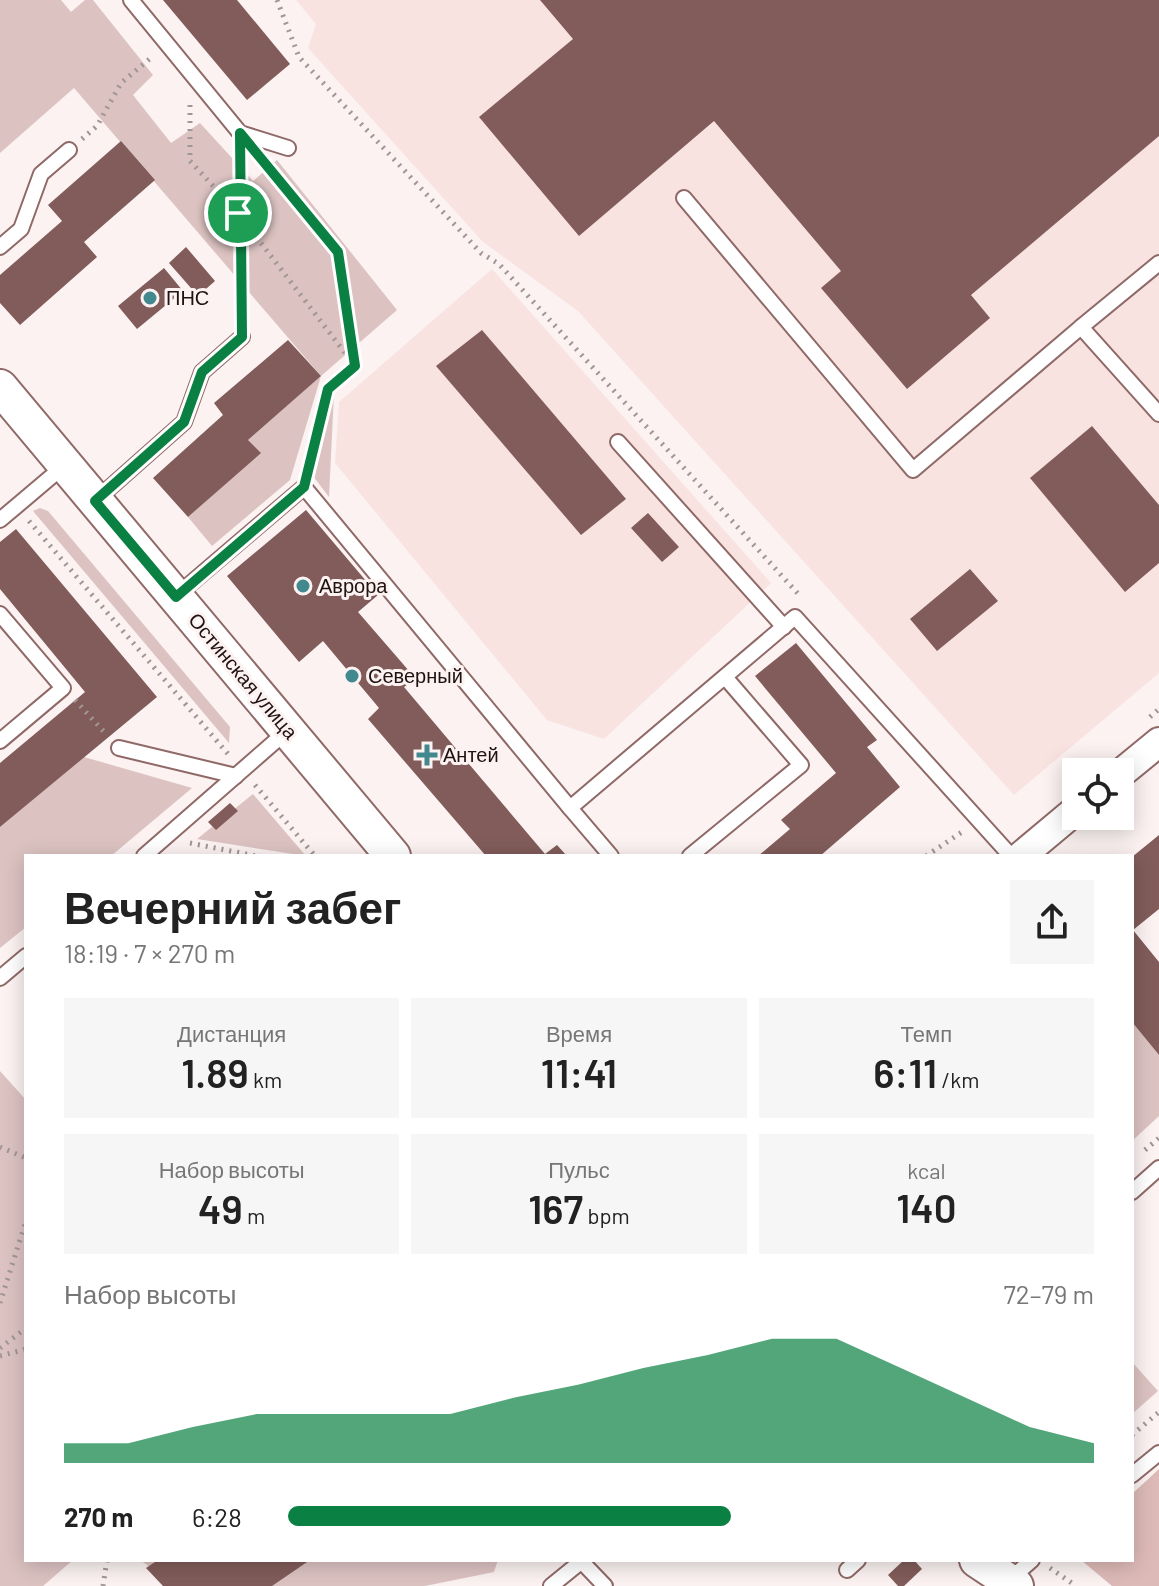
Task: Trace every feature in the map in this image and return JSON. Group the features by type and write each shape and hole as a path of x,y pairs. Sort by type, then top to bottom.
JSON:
{"street":[{"name":"Остинская улица","path":"0,387 390,854"},
{"path":"1134,763 1159,742"},
{"path":"1023,854 1062,822"},
{"path":"982,1562 1019,1576"}],"lane":[{"path":"131,0 240,133 288,148"},
{"path":"0,247 21,229 41,174 69,150"},
{"path":"684,198 913,470 1159,263"},
{"path":"1081,327 1159,414"},
{"path":"95,501 184,422 202,372 242,337"},
{"path":"618,442 784,627"},
{"path":"0,520 65,465"},
{"path":"176,597 304,487 609,854"},
{"path":"0,614 63,688 0,741"},
{"path":"570,808 795,617 1009,854"},
{"path":"692,854 801,765 725,677"},
{"path":"146,854 288,731"},
{"path":"119,748 239,773"},
{"path":"0,978 24,958"},
{"path":"1134,1190 1159,1168"},
{"path":"1134,1473 1159,1453"},
{"path":"551,1586 581,1562"},
{"path":"583,1562 605,1586"}],"path":[{"path":"277,0 299,57 481,253 499,264 811,607"},
{"path":"69,150 97,126 121,83 167,44"},
{"path":"190,72 190,161 238,213 355,366"},
{"path":"240,133 238,213 242,337"},
{"path":"240,133 338,252 355,366"},
{"path":"304,487 328,389 355,366"},
{"path":"17,506 239,773 313,854"},
{"path":"63,688 119,748"},
{"path":"929,854 957,832"},
{"path":"181,842 245,854"},
{"path":"0,1147 24,1157"},
{"path":"0,1303 24,1227"},
{"path":"0,1348 24,1330"},
{"path":"0,1356 24,1350"},
{"path":"1134,1433 1159,1412"},
{"path":"103,1586 107,1562"},
{"path":"1056,1574 1076,1586"}],"shaded area":[{"path":"0,0 61,0 71,12 85,0 93,0 153,75 133,95 171,143 200,123 253,181 277,160 397,310 321,376 74,88 0,153"},
{"path":"296,0 1159,0 1159,673 1014,795 578,311 483,242 308,48 316,24"},
{"path":"492,269 771,583 604,739 547,720 335,463 339,402"},
{"path":"321,376 290,480 212,546 188,517 260,453 248,440"},
{"path":"334,393 329,497 313,476"},
{"path":"40,508 48,511 230,727 229,743 33,511"},
{"path":"84,757 192,788 113,854 24,854 24,929 0,948 0,827"},
{"path":"253,794 304,854 293,854 197,839"},
{"path":"1134,1024 1159,1055 1159,1116 1134,1139"},
{"path":"0,1071 24,1098 24,1562 71,1562 43,1586 0,1586"},
{"path":"1134,1364 1158,1391 1134,1412"},
{"path":"1159,1469 1159,1586 1112,1586 1083,1562 1134,1562 1134,1492"},
{"path":"143,1562 497,1562 494,1572 425,1586 177,1586"}],"building":[{"path":"163,0 237,0 290,64 247,100"},
{"path":"540,0 1159,0 1159,136 971,295 990,318 907,389 821,288 841,271 714,121 579,236 479,117 573,39"},
{"path":"121,141 155,180 84,242 97,257 20,325 0,303 0,275 62,221 48,205"},
{"path":"186,247 215,281 198,296 169,263"},
{"name":"ПНС","path":"164,268 183,291 137,329 118,306"},
{"path":"482,330 626,499 581,535 436,366"},
{"path":"288,340 321,376 248,440 261,453 188,517 153,478 223,415 214,403"},
{"path":"1092,426 1159,505 1159,563 1125,592 1030,478"},
{"path":"306,510 378,595 358,612 416,679 404,687 545,854 484,854 368,719 379,708 323,641 299,662 227,576"},
{"path":"648,513 679,547 662,562 631,528"},
{"path":"16,529 157,697 0,827 0,763 85,692 0,589 0,542"},
{"path":"970,569 998,601 937,651 910,619"},
{"path":"796,643 877,740 867,747 900,787 822,854 760,854 790,829 781,820 836,773 755,676"},
{"path":"230,803 238,811 216,830 208,822"},
{"path":"1159,835 1159,909 1134,929 1134,855"},
{"path":"557,845 565,854 545,854"},
{"path":"1134,931 1159,962 1159,1055 1134,1024"},
{"path":"155,1562 307,1562 272,1586 163,1586 146,1568"},
{"path":"902,1562 916,1562 922,1569 904,1586 898,1586 888,1575"}],"place":[{"name":"ПНС","path":"150,298"},
{"name":"Аврора","path":"303,586"},
{"name":"Северный","path":"352,676"},
{"name":"Антей","path":"427,755"}],"route":[{"path":"240,133 338,252 355,366 328,389 304,487 176,597 95,501 184,422 202,372 242,337 238,213 240,133"}]}
